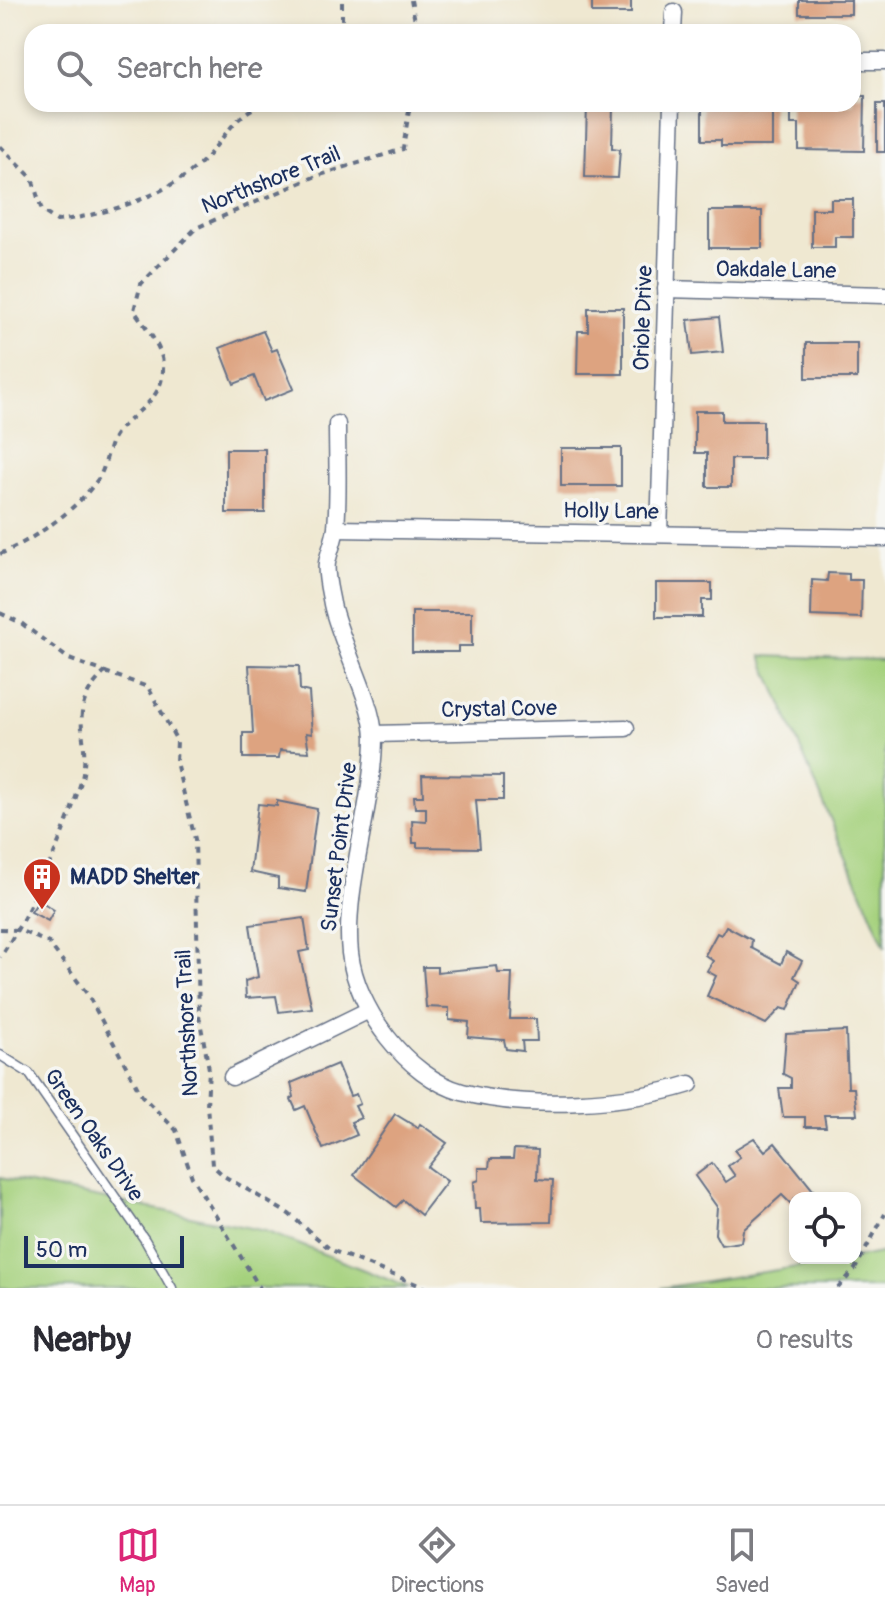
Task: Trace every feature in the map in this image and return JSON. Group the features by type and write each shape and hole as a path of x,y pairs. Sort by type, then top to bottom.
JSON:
{"street":[{"path":"673,24 674,12"},
{"path":"861,61 885,61"},
{"name":"Oriole Drive","path":"659,534 672,112"},
{"name":"Oakdale Lane","path":"666,289 885,295"},
{"name":"Sunset Point Drive","path":"337,424 336,529 326,566 333,607 374,734 351,913 350,954 367,1011 389,1040 425,1073 460,1092 497,1098 553,1101 650,1096 690,1084"},
{"name":"Holly Lane","path":"336,529 885,538"},
{"name":"Crystal Cove","path":"374,734 626,728"},
{"path":"232,1077 367,1011"}],"lane":[{"name":"Green Oaks Drive","path":"0,1055 29,1073 145,1240 172,1288"}],"path":[{"path":"342,0 342,24"},
{"path":"411,0 416,24"},
{"name":"Northshore Trail","path":"0,146 32,178 42,211 57,221 85,218 175,181 199,165 246,112"},
{"name":"Northshore Trail","path":"0,554 35,534 79,500 98,479 116,434 141,414 158,390 163,363 134,310 141,284 196,228 314,177 403,149 409,112"},
{"name":"Northshore Trail","path":"0,613 21,623 69,659 148,687 177,741 176,762 195,839 199,1016 209,1069 207,1105 212,1165 224,1176 289,1214 331,1250 426,1288"},
{"path":"0,957 19,930 82,779 81,706 91,684 105,672"},
{"name":"Northshore Trail","path":"0,929 19,930 49,943 88,995 142,1096 176,1130 192,1177 260,1288"},
{"path":"838,1288 855,1269 885,1214"}],"green space":[{"path":"761,656 885,660 885,947"},
{"path":"0,1178 265,1231 410,1288 0,1288"},
{"path":"885,1252 885,1288 661,1288 816,1264 861,1264 861,1257"}],"building":[{"path":"592,0 631,0 631,13 592,13"},
{"path":"799,0 851,0 851,14 799,14"},
{"path":"861,96 865,96 864,151 799,150 799,124 791,124 791,112 861,112"},
{"path":"877,104 885,104 885,152 877,152"},
{"path":"587,112 613,112 612,148 620,149 618,178 585,177"},
{"path":"702,112 772,112 772,146 721,146 721,140 702,140"},
{"path":"831,199 853,199 853,237 835,237 835,247 812,247 812,209 831,209"},
{"path":"709,211 762,211 762,248 709,248"},
{"path":"588,308 623,308 623,374 577,374 578,331 588,331"},
{"path":"719,317 723,352 692,355 688,320"},
{"path":"263,331 272,351 277,349 294,389 264,401 254,376 234,384 220,348"},
{"path":"806,343 857,343 857,378 806,378"},
{"path":"695,411 722,411 722,421 763,421 763,459 731,459 731,487 707,487 707,453 695,453"},
{"path":"561,448 621,448 621,486 561,486"},
{"path":"226,449 265,449 265,513 226,513"},
{"path":"828,573 849,574 849,580 862,580 861,618 811,616 812,580 827,581"},
{"path":"656,583 712,583 712,600 702,600 702,617 656,617"},
{"path":"412,612 472,612 472,646 458,646 458,652 412,652"},
{"path":"249,665 299,666 300,690 309,692 312,734 306,733 309,752 280,750 279,758 243,758 243,733 253,733"},
{"path":"422,775 503,776 503,800 476,800 480,848 417,847 417,843 413,843 412,820 426,821 426,808 415,808 414,796 423,796"},
{"path":"277,801 317,809 306,892 278,888 278,878 250,872 258,804 277,806"},
{"name":"MADD Shelter","path":"39,900 54,910 48,921 31,912"},
{"path":"304,918 309,950 299,952 312,1008 279,1012 276,996 246,998 245,981 258,977 250,925"},
{"path":"726,926 752,940 751,948 781,964 786,952 802,961 794,977 800,981 788,1010 781,1008 766,1024 707,996 716,976 707,971 713,961 705,955 717,933 721,935"},
{"path":"497,966 498,973 512,973 510,1019 536,1019 537,1041 522,1041 523,1051 506,1049 504,1040 468,1037 469,1022 449,1020 449,1008 426,1007 423,967 437,967 437,972"},
{"path":"846,1031 848,1088 854,1088 857,1115 824,1115 826,1127 805,1127 805,1117 783,1117 779,1088 791,1088 791,1078 783,1074 786,1034"},
{"path":"337,1064 350,1096 356,1094 360,1104 355,1106 361,1118 351,1122 357,1135 323,1149 305,1106 296,1110 291,1099 294,1097 291,1083"},
{"path":"395,1114 418,1128 420,1124 447,1143 428,1167 447,1181 421,1215 403,1200 396,1207 354,1175"},
{"path":"754,1138 765,1151 775,1143 813,1190 789,1192 789,1202 782,1195 743,1230 741,1242 721,1245 715,1234 717,1207 695,1176 712,1163 726,1182 735,1176 728,1166 740,1157 734,1150"},
{"path":"514,1149 538,1150 537,1179 553,1180 551,1222 481,1223 480,1209 475,1209 474,1182 479,1180 479,1168 489,1168 490,1159 513,1159"}],"place":[{"name":"MADD Shelter","path":"42,911"}]}
